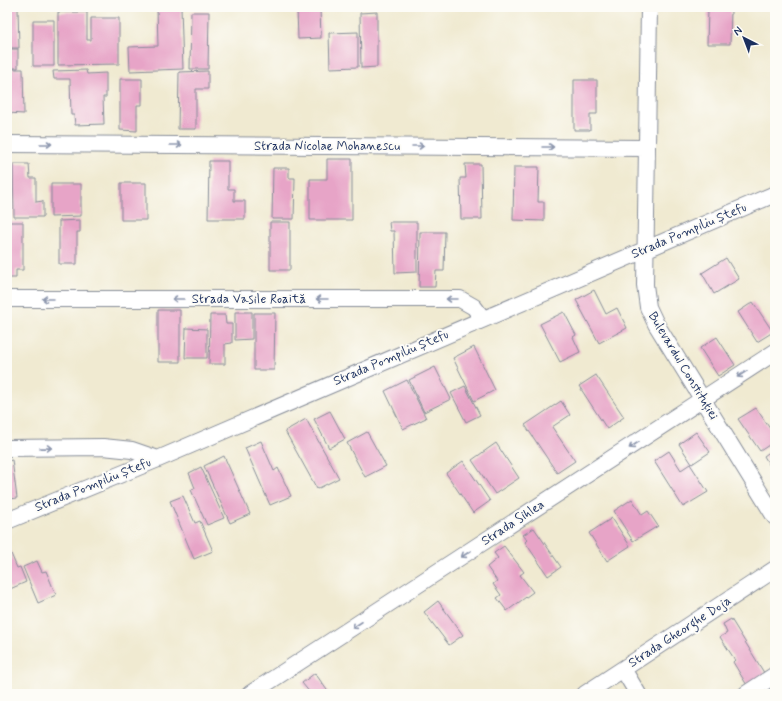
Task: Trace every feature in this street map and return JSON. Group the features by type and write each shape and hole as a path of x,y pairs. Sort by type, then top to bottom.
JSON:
{"street":[{"name":"Bulevardul Constituției","path":"649,7 645,285 648,307 656,324 775,517"},
{"name":"Strada Nicolae Mohanescu","path":"7,144 646,148"},
{"name":"Strada Pompiliu Ștefu","path":"7,521 158,459 775,194"},
{"name":"Strada Vasile Roaită","path":"7,299 460,299 474,307 483,319"},
{"name":"Strada Sihlea","path":"250,694 775,352"},
{"path":"7,448 103,447 132,450 158,459"},
{"name":"Strada Gheorghe Doja","path":"585,694 775,569"},
{"path":"622,669 638,694"},
{"path":"746,694 775,675"}],"building":[{"path":"181,7 183,69 130,71 129,47 158,46 157,8"},
{"path":"7,8 18,8 19,48 7,48"},
{"path":"297,9 320,9 321,38 298,39"},
{"path":"708,9 731,10 730,44 707,44"},
{"path":"58,12 87,12 87,40 91,40 91,18 119,18 119,64 58,65"},
{"path":"191,12 209,12 208,69 190,69"},
{"path":"377,12 377,67 361,68 360,13"},
{"path":"33,20 54,20 54,66 33,66"},
{"path":"358,32 358,67 330,68 329,33"},
{"path":"7,49 18,49 18,68 7,68"},
{"path":"7,69 23,69 24,114 7,113"},
{"path":"86,70 87,74 106,73 106,97 103,97 104,124 75,125 74,115 71,115 70,79 54,79 53,71"},
{"path":"208,71 208,89 196,89 196,129 178,129 179,72"},
{"path":"120,79 142,79 142,105 137,105 137,131 120,130"},
{"path":"574,80 597,80 597,114 590,114 590,130 574,130"},
{"path":"327,159 352,159 352,220 310,220 310,179 327,179"},
{"path":"209,161 228,161 228,189 234,189 234,201 245,201 245,219 208,219"},
{"path":"13,164 29,164 30,178 36,178 36,202 43,201 43,217 14,217"},
{"path":"465,164 481,164 482,219 461,219 460,178 466,178"},
{"path":"514,167 539,167 538,202 544,202 544,221 513,220"},
{"path":"273,168 289,168 289,178 295,178 294,219 272,219"},
{"path":"121,183 146,183 146,220 121,220"},
{"path":"51,184 81,184 81,216 51,217"},
{"path":"80,220 80,232 77,232 77,264 59,264 59,221"},
{"path":"7,222 23,222 23,270 16,270 16,278 7,278"},
{"path":"270,222 290,222 290,270 270,270"},
{"path":"389,222 417,222 417,272 395,273 394,231 390,231"},
{"path":"420,232 445,232 444,271 436,271 435,287 419,287"},
{"path":"726,258 739,279 714,294 702,273"},
{"path":"594,290 606,314 617,308 627,328 599,343 576,300"},
{"path":"753,302 773,332 757,342 738,312"},
{"path":"158,310 180,310 180,362 158,362"},
{"path":"235,312 252,312 252,339 235,340"},
{"path":"564,312 576,335 573,337 580,352 560,362 540,324"},
{"path":"254,313 275,313 274,370 254,370"},
{"path":"210,315 225,315 226,324 232,324 232,343 225,344 225,364 209,364"},
{"path":"186,328 207,329 207,358 185,358"},
{"path":"717,337 735,365 718,376 700,348"},
{"path":"474,347 495,390 474,401 453,358"},
{"path":"435,367 451,399 424,412 409,380"},
{"path":"596,375 624,417 607,429 579,386"},
{"path":"407,380 426,418 403,429 385,391"},
{"path":"465,386 480,415 466,422 451,393"},
{"path":"561,401 570,415 552,427 575,461 557,473 525,425"},
{"path":"756,408 775,436 775,441 760,451 738,419"},
{"path":"330,411 345,439 329,448 314,419"},
{"path":"306,419 339,478 317,489 285,431"},
{"path":"367,432 386,466 365,477 347,443"},
{"path":"696,432 710,452 692,464 679,444"},
{"path":"261,441 274,471 278,468 291,496 270,505 245,448"},
{"path":"496,443 519,478 495,494 472,460"},
{"path":"775,448 775,463 770,466 764,456"},
{"path":"669,451 681,470 690,464 708,492 683,507 654,461"},
{"path":"224,456 250,514 230,523 204,466"},
{"path":"12,460 17,498 10,499 11,508 7,508 7,461"},
{"path":"463,461 490,501 473,513 446,473"},
{"path":"201,467 224,518 207,525 191,490 195,488 189,473"},
{"path":"183,496 195,523 200,521 213,551 194,559 170,501"},
{"path":"632,499 642,515 648,511 658,526 633,541 614,511"},
{"path":"612,518 630,546 607,561 589,533"},
{"path":"534,528 561,567 548,576 525,542 527,540 523,535"},
{"path":"7,544 17,568 20,567 26,582 10,589 7,582"},
{"path":"504,546 524,572 520,575 533,592 507,611 497,598 501,595 493,584 497,581 487,567 498,558 494,553"},
{"path":"37,561 42,572 46,571 56,595 38,603 23,567"},
{"path":"438,601 463,635 449,645 424,612"},
{"path":"731,619 766,676 748,687 733,662 735,660 720,637 727,633 723,624"},
{"path":"315,673 329,693 328,694 311,694 302,683"}]}
